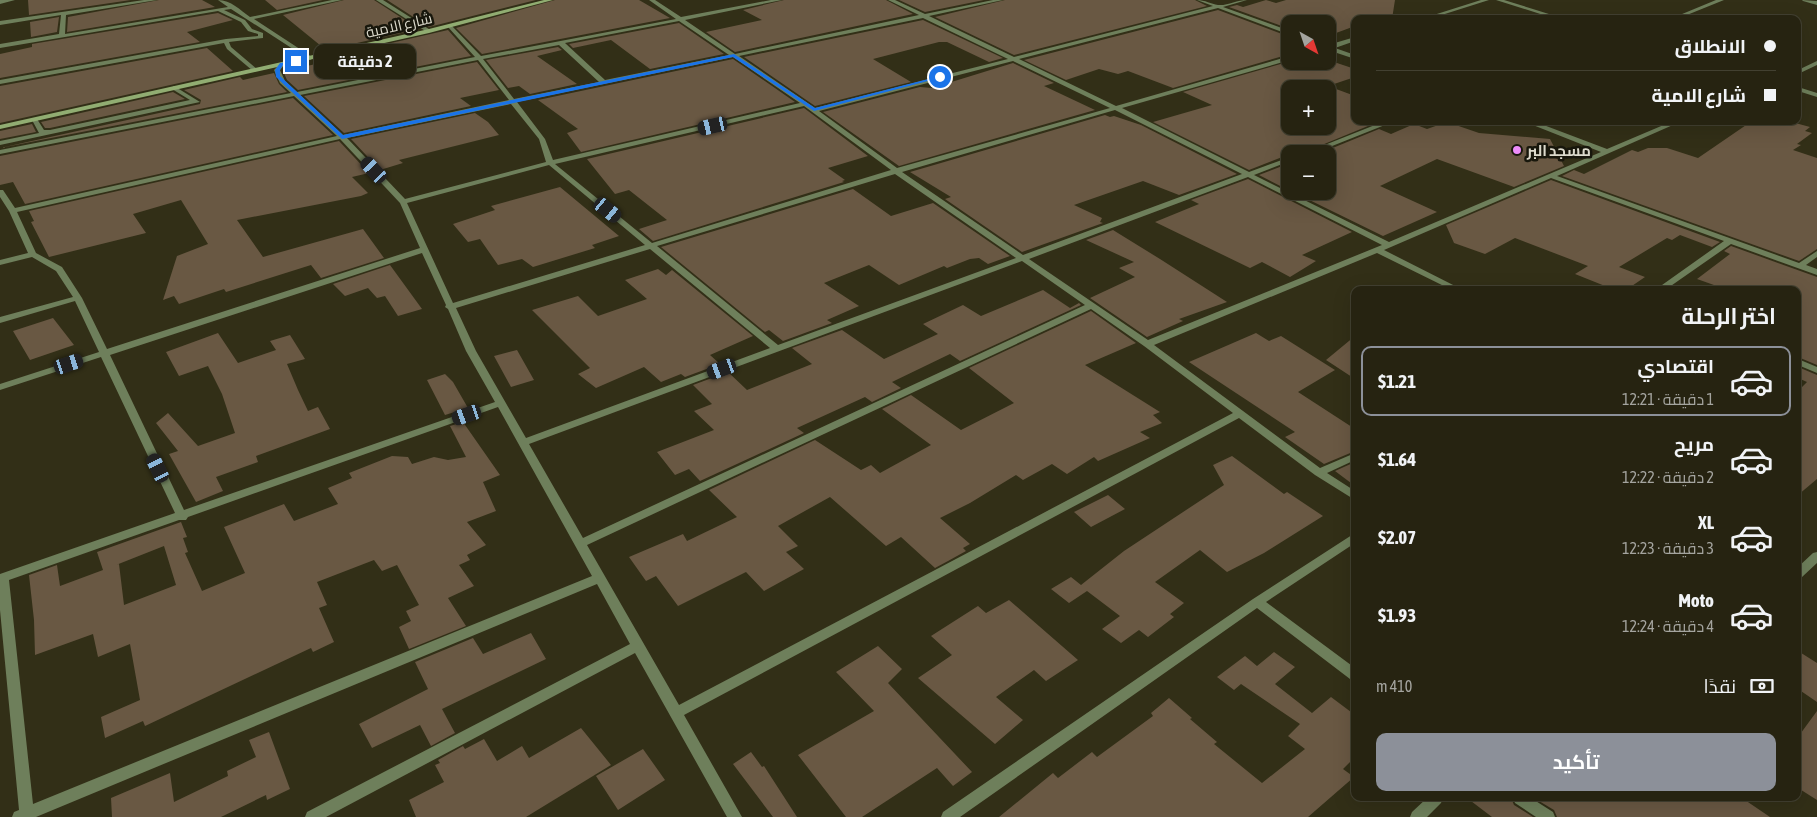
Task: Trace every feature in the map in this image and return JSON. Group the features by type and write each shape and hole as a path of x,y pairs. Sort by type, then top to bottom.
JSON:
{"street":[{"path":"2,1 12,0"},
{"path":"0,23 154,0"},
{"path":"221,0 310,58"},
{"path":"251,18 339,0"},
{"path":"379,0 430,31"},
{"name":"شارع الامية","path":"0,127 430,31 550,0"},
{"path":"652,0 814,110 896,171 1146,344 1319,473 1351,493"},
{"path":"0,152 779,0"},
{"path":"891,0 1251,174 1389,245"},
{"path":"13,211 342,137 1000,0"},
{"path":"1200,0 1281,30"},
{"path":"814,110 1244,0"},
{"path":"1437,15 1486,0"},
{"path":"1499,0 1550,15"},
{"path":"1682,15 1721,0"},
{"path":"1805,0 1817,3"},
{"path":"0,46 234,7"},
{"path":"0,82 261,36 260,33 250,30 243,21 220,10"},
{"path":"62,36 64,13"},
{"path":"450,26 480,59 542,138 550,163 777,349"},
{"path":"1336,45 1351,40"},
{"path":"226,41 229,48 255,70"},
{"path":"561,43 604,83"},
{"path":"1336,50 1351,56"},
{"path":"449,307 896,171 1281,61"},
{"path":"1801,71 1817,63"},
{"path":"282,64 277,70 278,76 342,137 403,202 449,307 500,403 735,817"},
{"path":"174,88 196,101 206,112"},
{"path":"1801,90 1817,95"},
{"path":"0,143 196,101"},
{"path":"403,202 550,163 805,104"},
{"path":"35,120 42,132 49,132"},
{"path":"1329,145 1381,125"},
{"path":"1537,125 1606,151"},
{"path":"1146,344 1389,245 1670,125"},
{"path":"523,443 1281,162"},
{"path":"1551,176 1817,272"},
{"path":"0,192 13,211 33,254 59,270 78,298 182,517"},
{"path":"1665,286 1730,241"},
{"path":"0,387 423,250"},
{"path":"1377,250 1451,286"},
{"path":"1800,266 1817,253"},
{"path":"0,263 33,254"},
{"path":"0,320 78,298"},
{"path":"580,544 1090,306"},
{"path":"1801,363 1817,370"},
{"path":"500,403 182,517 2,579 24,816 599,578"},
{"path":"675,713 1241,413"},
{"path":"1319,473 1351,458"},
{"path":"948,817 1257,602 1351,540"},
{"path":"1801,571 1817,556"},
{"path":"1257,602 1351,672"},
{"path":"312,817 638,646"},
{"path":"1417,817 1433,801"},
{"path":"1524,801 1548,817"}],"building":[{"path":"28,0 131,0 29,15"},
{"path":"159,0 202,0 215,7 67,32 68,17"},
{"path":"265,0 323,0 277,10"},
{"path":"344,0 374,0 419,29 326,50 283,15"},
{"path":"387,0 536,0 429,27"},
{"path":"555,0 639,0 670,18 482,54 456,28"},
{"path":"784,0 886,0 913,14 735,52 706,32 762,20 743,10"},
{"path":"899,0 984,0 925,12"},
{"path":"1005,0 1195,0 1207,6 1014,55 935,17"},
{"path":"1266,0 1276,3 1286,0 1395,0 1393,15 1351,15 1351,27 1336,33 1336,15 1281,15 1281,26 1229,7 1237,5 1243,7"},
{"path":"1218,10 1281,34 1281,57 1173,88 1128,71 1118,74 1099,69 1066,80 1024,60"},
{"path":"218,13 233,20 187,32 200,42 0,78 0,54 32,47 32,44"},
{"path":"59,17 57,32 31,37 30,22"},
{"path":"923,20 1003,58 989,62 947,42 939,42 873,59 911,82 815,106 744,57"},
{"path":"679,23 724,54 650,69 611,40 573,48 569,44"},
{"path":"448,30 471,56 298,90 287,80 283,71 316,64 328,70 336,58 334,56"},
{"path":"558,47 562,50 537,56 577,84 530,94 519,86 508,88 486,60"},
{"path":"207,48 233,71 0,123 0,86"},
{"path":"733,59 795,102 581,152 567,133 578,129 538,100"},
{"path":"477,62 499,90 460,98 471,106 344,133 304,96"},
{"path":"1013,63 1054,83 1044,86 1095,110 899,166 823,112 920,87 932,88"},
{"path":"1336,63 1351,68 1351,78 1336,83 1336,80 1281,80 1281,135 1336,135 1336,89 1351,95 1351,125 1368,126 1322,145 1281,145 1281,158 1249,170 1153,122 1212,105 1183,92 1281,64 1281,70 1336,70"},
{"path":"274,73 279,84 287,92 0,148 200,104 201,100 184,90 240,77 243,80"},
{"path":"173,92 185,99 50,128 45,128 41,122"},
{"path":"293,98 333,135 25,204 13,182 0,185 0,156"},
{"path":"804,108 868,156 828,168 845,180 842,181 844,182 653,241 639,229 667,220 629,190 615,194 587,159"},
{"path":"475,113 488,122 499,135 399,160 403,163 380,170 351,139"},
{"path":"1105,115 1141,125 1237,174 1179,195 1143,181 1074,205 1102,218 1100,222 1103,223 1022,252 945,199 951,197 910,172"},
{"path":"32,124 36,132 0,139 0,131"},
{"path":"1412,125 1427,129 1438,125 1456,125 1479,133 1550,139 1564,166 1514,187 1437,159 1380,186 1437,212 1383,236 1309,200 1336,200 1336,147 1379,129 1391,134"},
{"path":"1746,125 1801,125 1810,127 1805,131 1812,133 1797,144 1801,145 1793,150 1817,158 1817,249 1799,261 1562,176 1574,170 1584,174 1632,150 1638,152 1648,148 1667,148 1698,158"},
{"path":"339,141 369,173 352,177 368,193 361,196 237,220 263,257 363,229 384,258 321,278 311,265 226,292 224,289 179,304 174,296 163,300 177,256 208,244 181,200 133,214 146,233 49,257 31,222 34,221 29,211"},
{"path":"1281,166 1281,186 1259,175"},
{"path":"1248,179 1281,196 1281,200 1289,200 1352,232 1302,255 1316,261 1290,277 1262,262 1250,268 1155,222 1199,204 1191,200"},
{"path":"1551,180 1720,242 1712,247 1680,235 1672,240 1667,238 1619,267 1645,277 1632,286 1605,286 1575,274 1588,266 1515,238 1485,254 1454,243 1446,225"},
{"path":"560,187 619,236 592,245 595,248 533,267 522,259 498,265 480,239 468,242 453,224 495,210 491,206"},
{"path":"853,189 891,216 933,203 1010,256 988,264 979,258 970,259 947,268 944,266 899,285 869,265 824,283 859,306 827,320 832,323 783,341 769,330 765,332 661,247"},
{"path":"1113,230 1227,302 1179,319 1183,321 1147,337 1090,298 1135,277 1119,268 1134,262 1086,240"},
{"path":"1731,246 1817,277 1817,365 1801,358 1801,286 1717,286 1697,279 1730,254 1724,251"},
{"path":"390,265 422,309 398,316 385,296 377,298 368,288 345,296 333,284"},
{"path":"658,269 666,275 672,270 753,336 710,355 720,364 685,377 681,374 661,382 644,367 596,388 578,374 590,368 532,310 578,296 598,316 647,299 625,280"},
{"path":"1043,290 1070,308 1079,303 1081,305 960,361 950,354 892,382 901,388 872,402 865,397 797,428 804,433 700,481 689,469 675,475 657,452 714,430 694,411 712,404 693,385 728,372 747,390 812,364 792,348 842,330 884,359 938,334 923,324 963,305 981,316"},
{"path":"1091,311 1136,343 1085,365 1160,412 1153,415 1162,423 1140,432 1150,438 1098,461 1094,457 1067,474 1052,464 1023,480 1016,475 970,503 940,518 970,544 963,548 966,551 935,568 901,537 886,546 830,497 778,526 798,546 786,552 804,569 764,591 746,572 678,606 656,576 646,581 629,557 683,534 687,541 737,517 709,490 815,440 861,470 871,465 880,473 931,445 882,409 911,395 961,430 1014,403 969,368"},
{"path":"53,318 74,345 30,360 13,331"},
{"path":"218,333 238,363 276,350 270,341 290,335 305,359 287,364 298,390 308,411 318,407 330,429 256,456 258,462 216,477 223,491 196,502 169,454 178,451 156,423 168,413 198,446 235,433 222,394 208,366 179,376 166,352"},
{"path":"1256,333 1269,341 1281,336 1335,370 1298,392 1351,426 1351,453 1324,464 1285,437 1295,432 1189,362"},
{"path":"1351,339 1351,376 1326,360"},
{"path":"517,350 534,380 511,387 494,356"},
{"path":"1801,368 1817,375 1817,479 1801,492 1801,388 1807,382 1801,379"},
{"path":"445,374 453,382 468,408 445,415 427,380"},
{"path":"463,422 500,475 483,482 496,511 467,522 486,545 467,555 470,560 459,565 474,586 448,598 466,626 409,649 399,627 411,621 406,611 419,605 397,565 382,571 374,560 317,582 327,605 319,608 334,642 313,652 311,648 145,726 143,721 105,738 101,717 140,700 130,644 98,657 93,634 35,655 34,620 29,575 57,565 60,586 103,570 97,552 181,522 187,537 183,538 188,552 185,553 202,591 245,573 224,527 284,504 294,521 338,504 328,488 352,478 349,473 392,456 408,457 412,464 434,457 448,460 466,457 450,426","holes":["164,546 176,585 124,605 119,564 116,565"]},
{"path":"1232,456 1284,494 1287,492 1323,516 1264,553 1227,572 1200,550 1155,582 1184,603 1170,614 1174,617 1148,637 1139,630 1121,643 1102,629 1120,616 1087,591 1069,603 1051,589 1071,577 1081,585 1124,551 1224,485 1213,465"},
{"path":"1351,464 1351,483 1335,471"},
{"path":"1108,495 1125,509 1091,527 1074,512"},
{"path":"1009,600 1078,660 1046,681 1034,670 996,697 1023,720 995,744 918,678 952,655 931,636 978,606 986,613"},
{"path":"531,633 546,659 442,709 455,733 431,746 420,725 372,748 359,724 428,689 415,662 473,638 483,654"},
{"path":"878,646 902,669 888,683 972,772 953,786 937,768 862,817 846,817 798,755 874,711 836,672"},
{"path":"1274,652 1295,667 1275,684 1312,713 1331,697 1351,712 1351,761 1343,769 1351,775 1351,780 1308,817 999,817 1053,773 1058,778 1092,752 1097,757 1153,716 1151,713 1169,698 1217,742 1214,744 1262,783 1305,749 1288,736 1300,724 1241,684 1234,690 1217,677 1245,656 1257,666"},
{"path":"1801,653 1817,663 1817,702 1801,691"},
{"path":"1817,711 1817,800 1801,790 1801,733"},
{"path":"581,728 611,765 526,817 416,817 409,800 444,782 435,765 440,763 438,760 463,746 465,749 484,739 497,761 522,746 529,758"},
{"path":"269,732 290,789 267,800 266,795 221,817 112,817 111,798 170,773 174,802 228,776 227,771 256,757 249,740"},
{"path":"643,749 665,780 618,810 596,776"},
{"path":"751,752 762,767 764,766 797,817 773,817 733,764"},
{"path":"1471,801 1512,801 1514,805 1533,817 1492,817"},
{"path":"1539,801 1746,801 1770,817 1557,817 1554,810"}],"place":[{"name":"مسجد البر","path":"1517,150"}],"route":[{"path":"296,61 282,64 277,70 278,76 288,88 342,137 734,56 814,110 940,77"}]}
